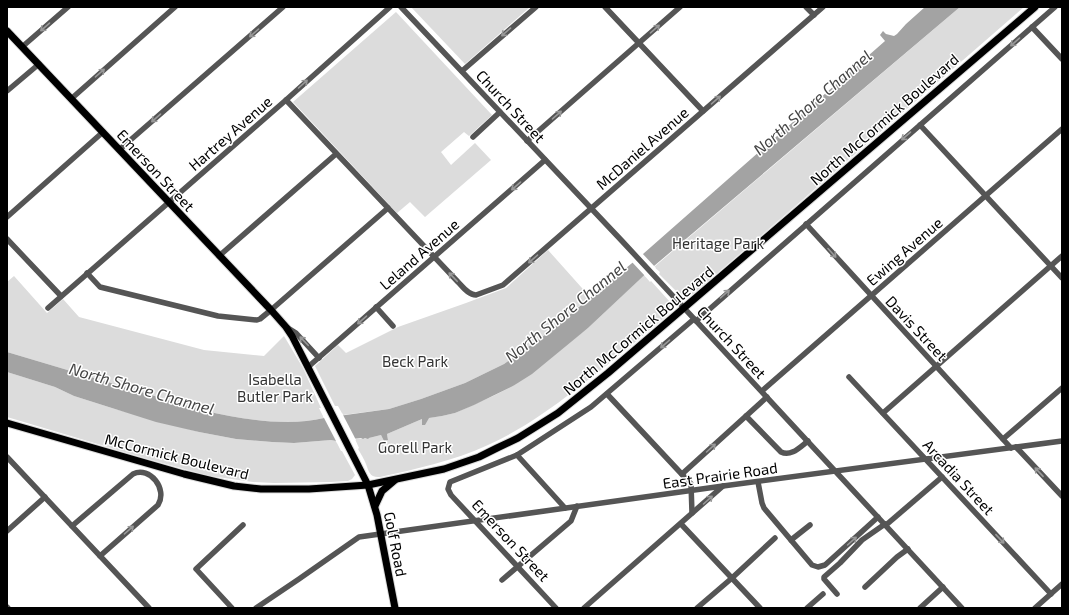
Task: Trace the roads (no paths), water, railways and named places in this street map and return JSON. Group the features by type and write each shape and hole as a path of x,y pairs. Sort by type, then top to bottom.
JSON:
{"main road":[{"name":"North McCormick Boulevard","path":"368,485 433,472 463,462 518,438 558,413 608,373 1035,7"},
{"name":"Emerson Street","path":"7,30 286,327 368,485"},
{"name":"McCormick Boulevard","path":"7,423 184,474 234,486 261,489 309,489 368,485"},
{"path":"375,506 382,491 398,479"},
{"name":"Golf Road","path":"368,485 375,506 395,608"}],"street":[{"path":"22,47 68,7"},
{"path":"71,99 175,7"},
{"path":"119,150 283,7"},
{"name":"Hartrey Avenue","path":"48,308 390,7"},
{"name":"Church Street","path":"401,7 762,391 962,608"},
{"path":"462,71 536,7"},
{"path":"605,7 703,111"},
{"path":"528,141 680,7"},
{"path":"806,7 814,15"},
{"name":"McDaniel Avenue","path":"434,257 472,295 476,295 503,285 823,7"},
{"path":"565,508 517,455 591,407 607,394 695,320 1055,7"},
{"path":"1032,27 1062,59"},
{"path":"7,91 38,64"},
{"path":"286,100 434,257"},
{"path":"473,137 500,112"},
{"path":"920,125 1062,278"},
{"name":"Ewing Avenue","path":"762,391 1062,129"},
{"path":"7,217 103,132"},
{"path":"219,256 336,154"},
{"name":"Leland Avenue","path":"308,367 546,160"},
{"path":"87,273 100,287 218,316 257,320 271,310 388,208"},
{"name":"Davis Street","path":"806,224 1003,439 1062,496"},
{"path":"7,239 61,296"},
{"path":"883,413 1062,256"},
{"path":"376,307 393,326"},
{"name":"Emerson Street","path":"286,327 296,333 319,358"},
{"name":"Arcadia Street","path":"849,376 1051,594"},
{"path":"1003,439 1062,388"},
{"path":"607,394 691,484 692,513"},
{"path":"682,474 767,397"},
{"path":"746,416 781,452 786,454 792,453 808,441"},
{"name":"East Prairie Road","path":"381,534 723,486 1062,441"},
{"name":"Emerson Street","path":"517,455 450,482 448,489 451,495 556,608"},
{"path":"7,457 149,608"},
{"path":"72,526 133,474 142,472 155,479 161,492 158,505 100,556"},
{"path":"837,594 824,579 824,577 862,540 885,525 942,477"},
{"path":"758,482 764,508 812,565 818,567 825,565 878,517"},
{"path":"584,608 723,486"},
{"path":"7,531 45,497"},
{"path":"502,580 571,521 578,506"},
{"path":"681,524 760,608"},
{"path":"232,608 196,569 243,525"},
{"path":"791,540 810,525"},
{"path":"256,608 359,537 381,534"},
{"path":"697,608 775,538"},
{"path":"865,587 897,557 908,549"},
{"path":"1035,608 1062,584"},
{"path":"920,608 943,587"},
{"path":"807,608 823,594"}],"water label":[{"name":"North Shore Channel","path":"812,102"},
{"name":"North Shore Channel","path":"565,311"},
{"name":"North Shore Channel","path":"142,388"}],"park label":[{"name":"Heritage Park","path":"718,243"},
{"name":"Beck Park","path":"415,361"},
{"name":"Isabella Butler Park","path":"275,388"},
{"name":"Gorell Park","path":"415,447"}]}
